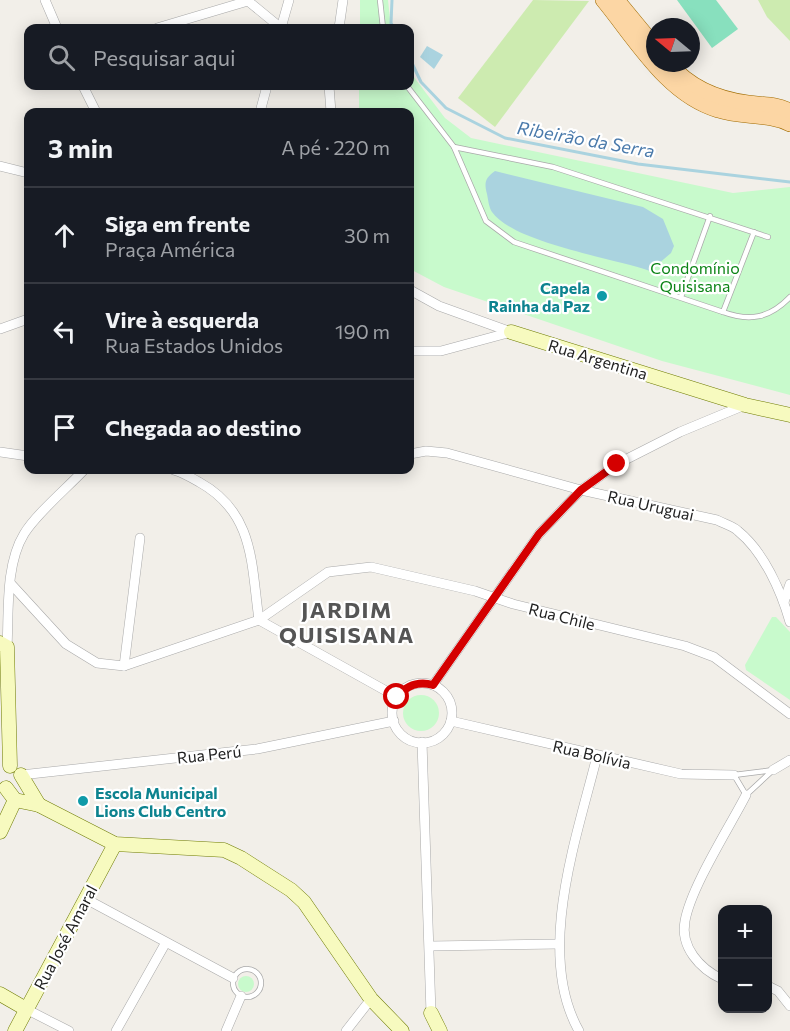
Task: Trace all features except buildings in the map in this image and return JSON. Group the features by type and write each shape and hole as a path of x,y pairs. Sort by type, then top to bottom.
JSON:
{"main road":[{"path":"603,0 674,87 700,103 719,111 777,118 790,124"},
{"path":"617,0 646,35"},
{"path":"680,72 707,94 730,100 769,104 790,111"}],"street":[{"path":"45,0 55,24"},
{"path":"282,24 289,0"},
{"path":"340,24 343,0"},
{"path":"170,24 248,1 276,24"},
{"path":"85,90 94,108"},
{"path":"261,108 266,90"},
{"path":"329,90 331,108"},
{"path":"0,166 24,172"},
{"name":"Rua Argentina","path":"414,292 439,306 511,332 745,405 790,415"},
{"path":"0,329 24,320"},
{"path":"414,351 441,351 511,332"},
{"path":"433,685 539,534 581,490 617,464 680,432 745,405"},
{"name":"Rua Uruguai","path":"414,453 426,451 447,453 581,490 717,520 738,530 757,552 784,602 790,622"},
{"path":"0,452 24,455"},
{"path":"39,806 17,768 5,769 4,645 11,584 16,557 24,534 80,474"},
{"path":"184,474 218,492 238,516 248,538 259,620 397,697"},
{"path":"11,584 66,644 97,663 124,666 140,538"},
{"name":"Rua Chile","path":"124,666 259,620 328,572 371,567 685,646 714,657 790,714"},
{"path":"784,602 790,584"},
{"path":"417,683 433,685 447,696 451,704 451,721 440,737 422,742 405,736 394,721 393,713 397,697 409,686 417,683"},
{"name":"Rua Perú","path":"21,775 257,749 394,721"},
{"name":"Rua Bolívia","path":"451,721 681,774 734,775"},
{"path":"422,742 431,1031"},
{"path":"579,1031 572,1019 560,944 562,900 597,756"},
{"path":"772,770 790,760"},
{"path":"2,784 16,787 21,782 21,775"},
{"path":"2,784 15,800 39,806 115,844 224,850 241,858 291,890 304,902 371,999 402,1031"},
{"path":"718,976 693,958 686,940 685,921 696,891 746,795"},
{"path":"0,832 15,800"},
{"name":"Rua José Amaral","path":"15,1031 115,844"},
{"path":"86,899 165,944 233,978"},
{"path":"116,1031 165,944"},
{"path":"430,946 560,944"},
{"path":"772,988 778,991 790,1006"},
{"path":"0,994 69,1031"},
{"path":"226,1031 241,996"},
{"path":"346,1031 371,999"},
{"path":"431,1013 441,1031"}],"lane":[{"path":"380,0 383,24"},
{"path":"410,90 454,147 486,221 514,242 738,317 766,315 790,297"},
{"path":"454,147 553,167 710,216 768,237"},
{"path":"681,297 710,216"},
{"path":"723,312 754,232"},
{"path":"772,770 746,795 734,775 772,770"},
{"path":"249,968 260,976 261,987 256,995 241,996 235,991 233,978 239,971 249,968"}],"green space":[{"path":"360,0 388,0 391,24 360,24"},
{"path":"533,0 589,1 495,127 458,98"},
{"path":"677,0 716,0 738,29 712,48 700,32 700,18 690,18"},
{"path":"758,0 790,0 790,41 767,17"},
{"name":"Condomínio Quisisana","path":"414,77 445,118 471,138 733,193 790,187 790,395 662,361 444,287 414,271 414,108 359,108 359,90 414,90"},
{"path":"772,617 776,617 790,632 790,700 746,670 745,665"},
{"path":"421,695 434,700 439,713 434,726 421,731 408,726 403,713 408,700"},
{"path":"246,976 254,984 246,992 238,984"}],"water":[{"path":"427,46 443,55 434,69 420,57"},
{"path":"495,171 643,207 663,219 674,246 671,253 650,271 565,248 521,232 504,223 491,210 486,184 487,178"}],"waterway":[{"name":"Ribeirão da Serra","path":"392,0 392,24"},
{"name":"Ribeirão da Serra","path":"414,67 421,82 446,108 505,138 638,164 790,182"}],"place":[{"name":"Capela Rainha da Paz","path":"602,296"},
{"name":"Escola Municipal Lions Club Centro","path":"83,801"}],"district":[{"name":"JARDIM QUISISANA","path":"347,622"}],"route":[{"path":"397,697 409,686 417,683 433,685 539,534 581,490 617,464"}]}
